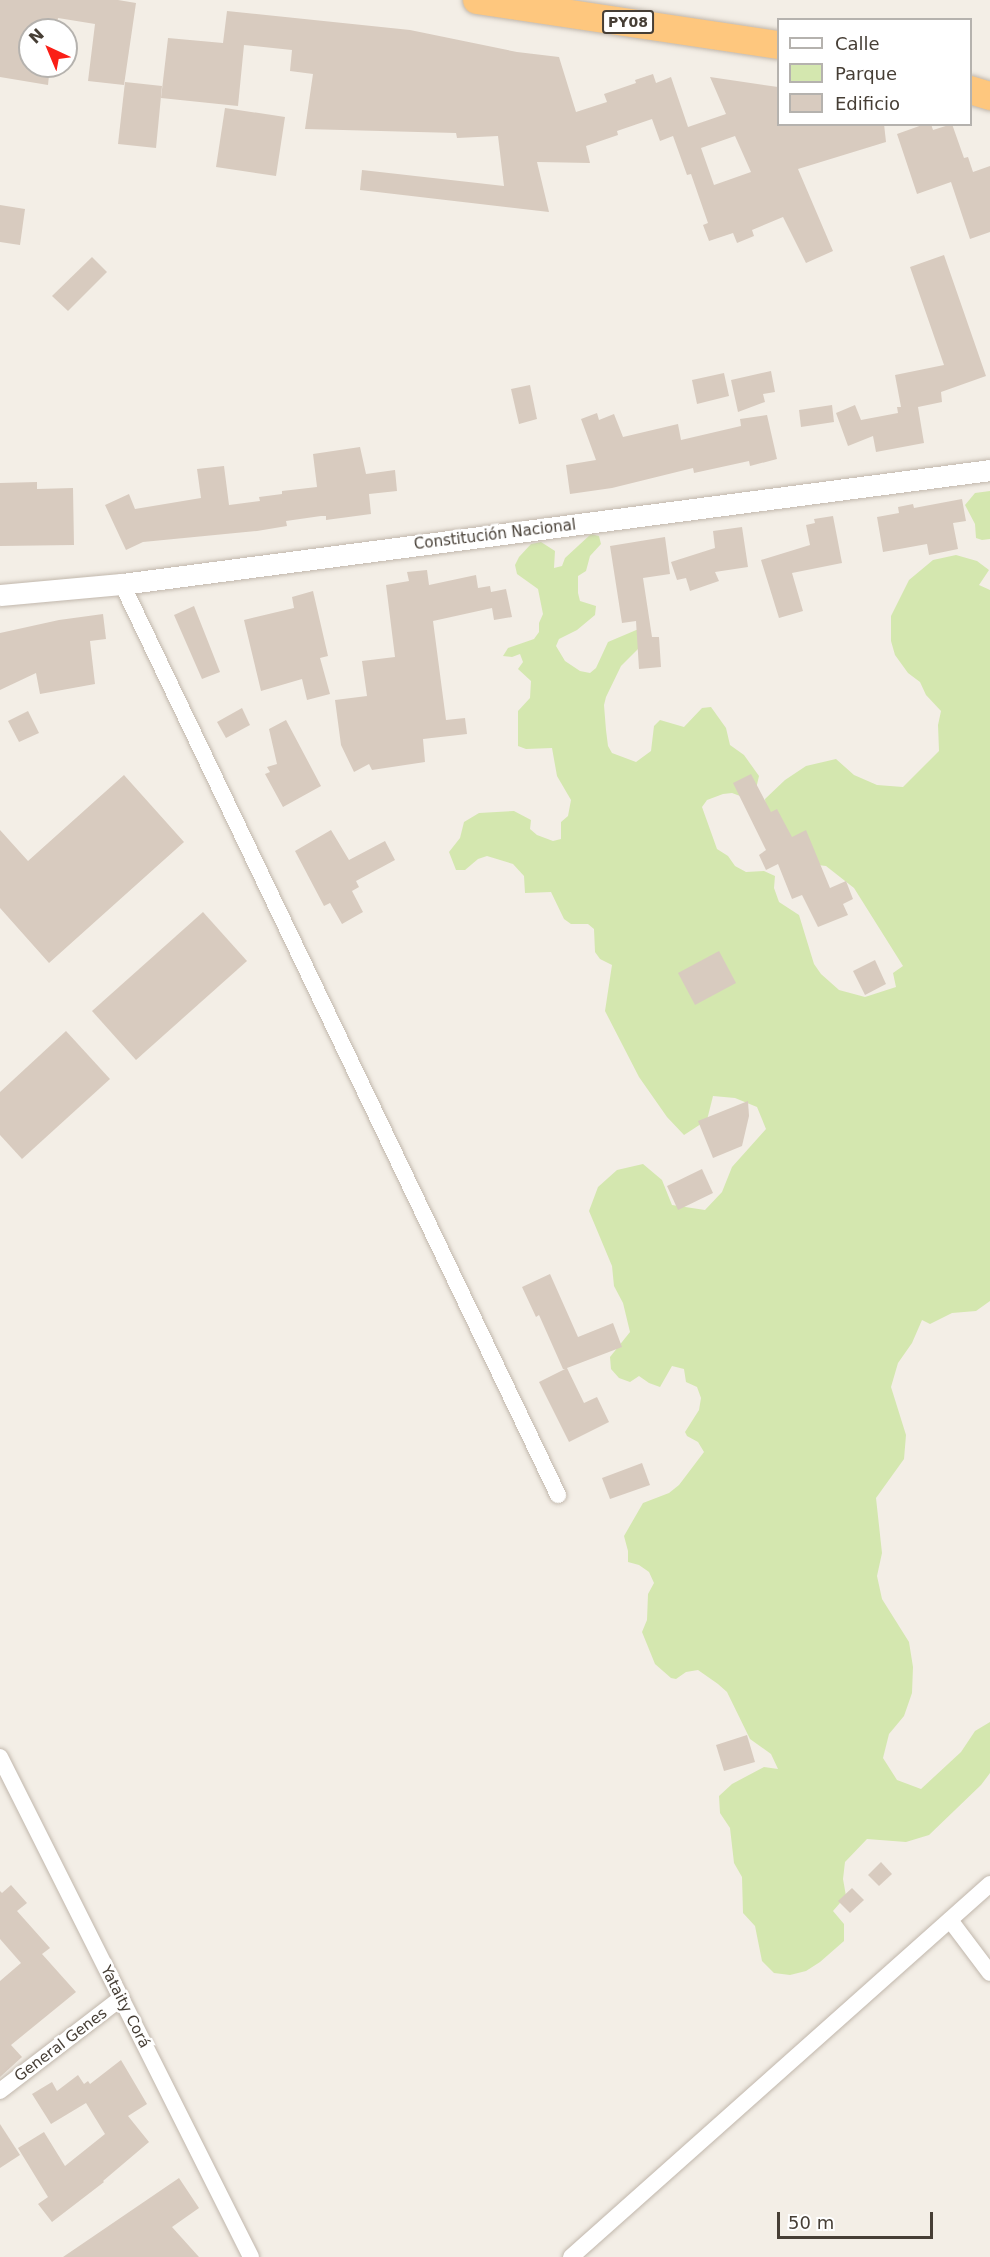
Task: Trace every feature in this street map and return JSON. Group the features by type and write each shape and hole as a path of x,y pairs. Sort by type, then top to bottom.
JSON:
{"highway":[{"name":"PY08","path":"477,0 777,45"},
{"path":"972,91 990,96"}],"street":[{"name":"Constitución Nacional","path":"0,595 122,584 990,470"},
{"path":"122,584 558,1495"},
{"name":"Yataity Corá","path":"0,1756 251,2257"},
{"path":"571,2257 990,1884"},
{"path":"950,1920 990,1974"},
{"name":"General Genes","path":"0,2091 121,1998"}],"green space":[{"path":"990,491 990,539 982,540 976,538 975,524 965,505 975,493"},
{"path":"591,534 599,536 601,544 590,556 586,571 578,576 578,593 580,601 596,606 595,615 577,630 559,639 556,646 565,661 580,671 590,673 596,668 608,642 641,628 647,640 621,666 606,697 604,705 606,730 608,746 612,753 636,762 651,751 654,726 660,720 684,727 702,708 711,707 726,728 730,745 744,755 759,776 751,800 732,793 723,794 707,800 702,807 717,849 728,856 735,866 746,872 764,871 775,876 774,888 779,902 799,915 814,964 821,974 839,990 865,997 896,987 893,973 903,966 854,888 826,866 802,863 767,824 765,799 785,780 806,766 836,759 854,775 877,785 903,787 939,751 938,725 941,711 926,695 920,682 908,673 895,655 891,641 891,616 909,580 933,560 956,555 977,561 989,570 979,585 990,590 990,1301 976,1311 952,1313 930,1324 922,1320 912,1343 898,1363 891,1387 906,1435 904,1459 876,1498 882,1553 877,1576 882,1599 909,1642 913,1667 912,1693 904,1716 889,1734 883,1758 897,1780 921,1789 961,1752 975,1731 990,1722 990,1773 981,1785 929,1835 906,1842 867,1839 845,1862 843,1879 846,1896 833,1911 844,1924 844,1941 806,1971 790,1975 774,1973 762,1961 755,1926 743,1913 742,1877 734,1863 730,1828 720,1813 719,1796 732,1784 764,1767 778,1769 771,1754 750,1739 727,1692 718,1684 698,1670 686,1672 676,1679 671,1678 655,1664 642,1632 647,1620 648,1594 654,1583 649,1572 639,1565 628,1562 624,1536 643,1503 669,1493 679,1485 704,1452 698,1442 687,1436 685,1432 699,1410 701,1398 697,1387 686,1382 684,1369 672,1366 660,1387 639,1376 630,1382 619,1378 611,1369 610,1357 630,1332 623,1303 614,1286 612,1266 589,1211 598,1187 617,1170 643,1164 662,1180 672,1205 705,1210 722,1192 732,1167 766,1129 757,1107 735,1098 713,1096 707,1120 684,1135 667,1117 639,1077 605,1011 612,965 600,959 595,952 594,929 588,924 571,924 564,919 551,892 525,893 524,876 513,864 487,856 478,859 465,870 456,870 449,852 460,838 464,822 479,813 514,811 531,820 530,829 537,835 553,841 561,839 561,822 568,816 571,800 557,776 552,748 526,749 518,746 518,711 530,698 531,681 518,669 523,662 520,654 512,657 503,656 508,648 534,639 539,632 539,623 543,614 538,589 517,574 515,565 519,557 531,544 541,542 555,551 554,568 562,566 565,558"}],"building":[{"path":"0,0 118,0 136,3 124,85 88,81 95,24 78,21 78,18 18,18 18,78 49,78 48,85 0,77"},
{"path":"227,11 410,30 517,52 559,57 576,112 607,102 604,94 636,83 635,80 653,74 656,83 671,77 688,127 726,114 710,77 777,87 777,126 884,126 886,142 798,169 833,251 806,263 783,217 752,230 754,236 737,243 733,233 709,241 703,225 708,223 691,174 687,175 673,136 660,141 652,119 617,131 618,135 586,146 590,163 537,162 549,212 360,190 362,170 504,186 498,136 457,138 456,133 305,129 313,74 290,71 292,50 244,45 238,106 161,98 168,38 223,43","holes":["735,136 751,172 714,185 701,148"]},
{"path":"125,82 162,86 156,148 118,144"},
{"path":"225,108 285,117 276,176 216,167"},
{"path":"919,126 932,126 933,130 953,126 964,158 968,157 973,172 990,166 990,232 970,239 951,182 917,194 897,134"},
{"path":"0,205 25,209 20,245 0,242"},
{"path":"944,255 986,376 941,392 942,402 918,407 924,443 876,452 873,436 848,446 836,413 855,405 861,420 898,413 897,407 901,407 895,375 944,365 910,267"},
{"path":"92,257 107,272 68,311 52,296"},
{"path":"771,371 775,392 763,394 765,402 738,412 731,380"},
{"path":"724,373 729,396 697,404 692,380"},
{"path":"530,385 537,419 519,424 511,389"},
{"path":"832,405 834,422 801,427 799,410"},
{"path":"597,413 599,420 614,414 623,437 678,424 681,440 741,426 740,419 767,415 777,459 750,466 749,461 694,473 693,468 612,488 570,494 566,465 596,460 581,419"},
{"path":"360,447 366,474 395,470 397,491 369,494 371,514 326,520 326,516 321,516 286,521 287,526 257,531 143,542 126,550 105,505 129,494 135,509 201,498 197,469 224,466 229,505 260,501 259,497 282,494 282,491 317,487 313,454"},
{"path":"37,482 37,489 73,488 74,545 0,546 0,483"},
{"path":"962,499 966,521 953,523 958,549 929,555 927,544 883,552 877,517 899,513 898,507 913,504 914,508"},
{"path":"833,516 842,563 792,573 803,611 779,618 761,560 810,545 806,525 815,523 814,519"},
{"path":"742,527 748,567 715,572 719,581 690,591 686,578 677,580 671,562 715,548 713,531"},
{"path":"665,537 670,574 643,578 652,637 659,637 661,667 639,669 636,621 622,623 610,546"},
{"path":"427,570 429,585 476,575 478,588 490,586 491,592 506,589 512,617 494,620 492,608 433,621 446,720 465,718 467,734 423,739 425,762 372,770 369,764 354,772 341,745 335,700 367,696 362,661 395,657 386,585 409,581 407,572"},
{"path":"313,591 328,656 320,658 330,694 307,700 302,679 261,691 244,620 294,608 292,597"},
{"path":"194,606 220,672 202,679 174,615"},
{"path":"103,614 106,639 90,641 95,684 40,694 36,673 0,690 0,633 59,620"},
{"path":"242,708 250,725 226,738 217,722"},
{"path":"28,711 39,733 19,742 8,721"},
{"path":"286,720 321,786 283,807 265,774 270,772 267,767 277,764 269,729"},
{"path":"751,774 771,812 777,809 792,837 806,830 830,888 846,881 853,899 843,904 848,915 818,927 802,895 792,899 778,864 766,870 759,855 766,850 733,783"},
{"path":"124,775 184,842 49,963 0,908 0,830 28,861"},
{"path":"331,830 349,860 385,841 395,860 356,881 359,887 352,891 363,912 342,924 330,903 324,906 295,851"},
{"path":"203,912 247,961 136,1060 92,1011"},
{"path":"719,951 736,983 695,1005 678,973"},
{"path":"875,960 886,984 865,995 853,971"},
{"path":"66,1031 110,1079 22,1159 0,1135 0,1092"},
{"path":"748,1101 749,1116 742,1146 713,1158 698,1121"},
{"path":"702,1169 713,1193 678,1210 667,1186"},
{"path":"550,1274 578,1337 613,1323 622,1347 567,1368 584,1403 597,1397 609,1422 569,1442 539,1382 565,1369 563,1369 539,1315 536,1317 522,1287"},
{"path":"642,1463 650,1485 610,1499 602,1478"},
{"path":"747,1735 755,1762 724,1771 716,1745"},
{"path":"881,1862 892,1874 879,1886 868,1875"},
{"path":"11,1885 27,1903 17,1911 50,1948 42,1954 76,1992 11,2045 22,2057 0,2077 0,1981 21,1963 0,1939 0,1891 2,1893"},
{"path":"852,1888 864,1900 850,1913 838,1901"},
{"path":"121,2060 147,2104 128,2116 149,2142 104,2182 52,2222 38,2204 48,2197 18,2148 44,2132 65,2166 105,2134 86,2103 51,2124 32,2094 52,2082 57,2091 78,2075 84,2084 88,2081 90,2084"},
{"path":"0,2124 20,2155 0,2168"},
{"path":"179,2178 199,2208 172,2227 199,2257 63,2257"}]}
